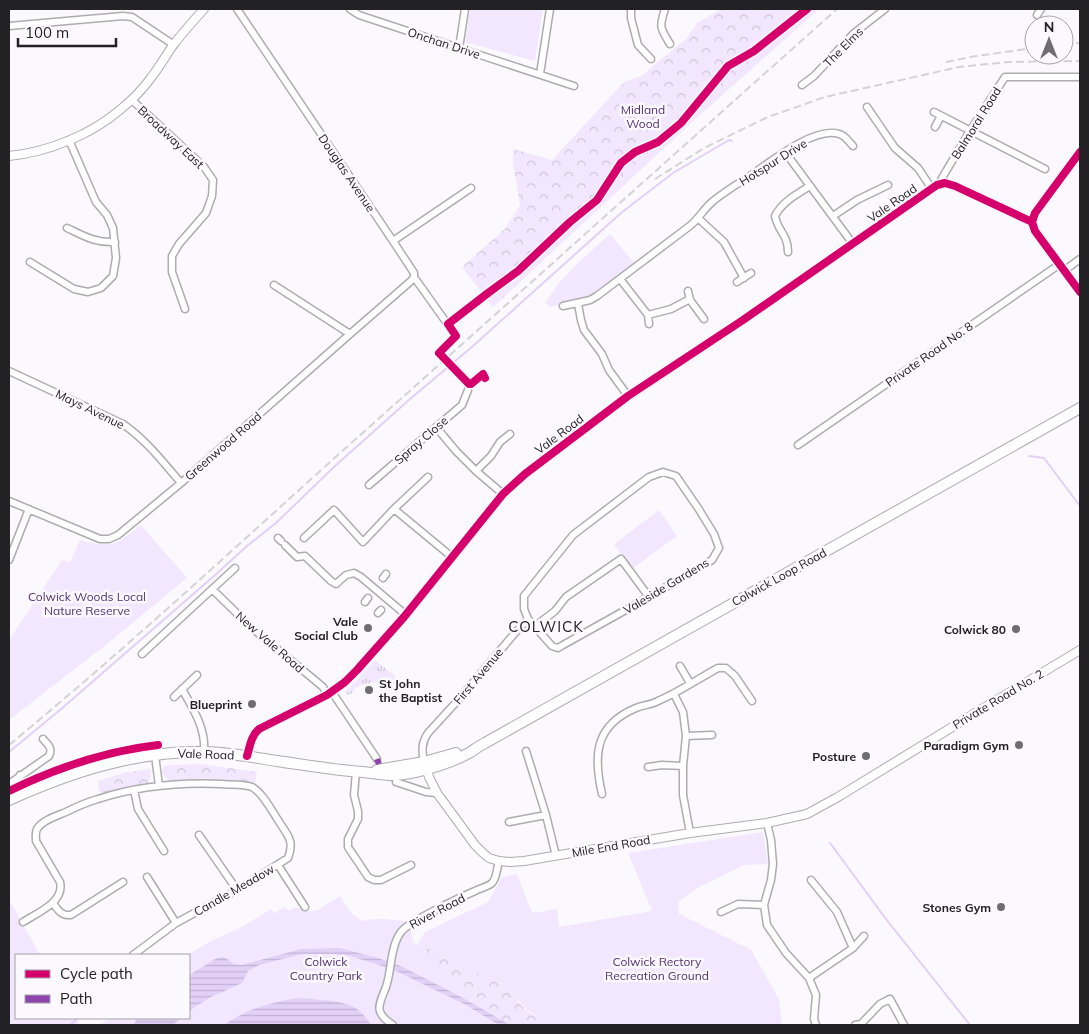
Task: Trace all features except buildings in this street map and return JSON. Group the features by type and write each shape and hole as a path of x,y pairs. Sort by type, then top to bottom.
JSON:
{"main road":[{"name":"Colwick Loop Road","path":"425,765 468,754 1080,409"},
{"name":"Vale Road","path":"9,800 52,781 114,762 181,752 247,756"},
{"path":"247,756 393,775 425,765"}],"street":[{"path":"9,156 45,148 69,140 120,111 152,77 184,31 204,9"},
{"name":"Douglas Avenue","path":"237,9 393,240 414,273 414,277 456,336"},
{"name":"Onchan Drive","path":"350,9 359,15 574,86"},
{"path":"458,48 465,9"},
{"path":"540,74 550,9"},
{"path":"631,9 631,18 638,44 651,60"},
{"path":"664,9 660,23 670,44"},
{"name":"The Elms","path":"802,85 814,76 853,34 885,9"},
{"path":"1037,15 1041,9"},
{"path":"9,26 123,16 132,17 174,45"},
{"name":"Balmoral Road","path":"940,184 970,131 1005,77 1080,77"},
{"name":"Broadway East","path":"132,100 204,167 213,180 212,196 206,213 179,244 172,256 172,272 185,309"},
{"path":"867,107 870,117 895,148 918,168 932,189"},
{"path":"934,112 1046,169"},
{"path":"935,127 941,116"},
{"name":"Hotspur Drive","path":"563,306 578,304 597,296 699,218 704,210 720,196 801,143 828,132 843,135 853,146"},
{"path":"30,262 74,289 88,292 101,288 112,276 116,258 113,228 107,215 96,202 69,140"},
{"path":"785,152 853,244"},
{"path":"1080,152 1035,213 1032,222 1035,231 1080,292"},
{"path":"940,184 955,186 1032,222"},
{"name":"Vale Road","path":"247,756 254,734 259,729 330,693 345,682 369,658 503,494 524,474 628,396 743,320 940,184"},
{"path":"833,216 857,200 888,185"},
{"path":"788,252 786,238 776,222 775,216 782,205 810,186"},
{"path":"393,240 471,188"},
{"path":"699,218 724,242 744,278"},
{"path":"67,228 103,242 115,242"},
{"path":"788,244 797,244"},
{"name":"Private Road No. 8","path":"798,445 1063,267 1080,259"},
{"path":"737,282 752,273"},
{"name":"Greenwood Road","path":"9,500 100,539 109,539 122,532 414,277"},
{"path":"620,279 648,315 649,324"},
{"path":"274,285 350,334"},
{"path":"688,291 690,299 704,319"},
{"path":"648,315 670,309 690,299"},
{"path":"578,304 584,330 602,354 609,370 628,396"},
{"name":"Mays Avenue","path":"9,371 123,424 150,446 180,483"},
{"name":"Spray Close","path":"369,485 462,404 468,390"},
{"path":"436,427 456,451 503,494"},
{"path":"476,471 491,456 500,442 510,434"},
{"name":"Valeside Gardens","path":"663,472 676,476 714,534 719,548 712,560 649,597 558,648 549,644 534,627 524,609 524,596 573,535 649,477 663,472"},
{"path":"304,538 334,510 363,542 428,477"},
{"path":"9,560 30,509"},
{"path":"394,510 452,557"},
{"path":"281,542 297,557 305,556 330,581 336,584 346,575 354,573 362,577 375,588 383,607 406,615"},
{"path":"534,627 555,611 566,597 621,559 649,597"},
{"path":"142,654 235,568"},
{"name":"New Vale Road","path":"212,589 252,628 330,693 377,759"},
{"name":"First Avenue","path":"425,765 422,745 428,733 528,619"},
{"name":"Private Road No. 2","path":"814,810 1080,650"},
{"path":"680,666 690,684"},
{"path":"602,794 598,774 598,750 607,728 619,717 674,694 718,668 726,668 735,676 752,701"},
{"path":"174,697 197,675"},
{"path":"182,689 203,731 204,752"},
{"path":"674,694 683,712 686,736 682,766 683,795 690,833"},
{"path":"686,736 712,735"},
{"path":"9,784 49,756 51,748 43,740"},
{"path":"526,751 525,759 546,815 556,856"},
{"path":"155,755 159,786"},
{"path":"425,765 437,793 475,845 489,858 498,861"},
{"path":"648,767 662,765 682,766"},
{"path":"359,772 354,795 358,819 348,839 348,847 368,877 374,880 386,878 411,865"},
{"path":"20,775 28,792"},
{"path":"396,782 426,792 437,793"},
{"name":"Candle Meadow","path":"53,903 59,896 61,885 36,841 36,832 43,823 96,799 159,786 185,783 249,786 256,789 291,841 291,850 288,858 237,890 176,923 134,954"},
{"path":"134,790 138,809 164,852"},
{"name":"Mile End Road","path":"498,861 510,862 556,856 690,833 767,823 807,814 814,810"},
{"path":"509,822 519,817 546,815"},
{"path":"767,823 773,864 764,905 767,925 786,953 809,978 816,995 814,1019 816,1025"},
{"path":"196,846 201,838 237,890"},
{"name":"River Road","path":"393,1025 385,1020 379,1004 388,982 396,941 402,930 419,919 491,884 494,880 498,861"},
{"path":"278,865 301,905"},
{"path":"147,877 176,923"},
{"path":"811,880 837,912 854,948"},
{"path":"23,922 53,903 63,915 71,915 123,882"},
{"path":"721,912 738,904 764,905"},
{"path":"809,978 854,948 864,936"},
{"path":"855,1025 861,1024 880,1004 890,999 904,1025"}],"green space":[{"path":"470,9 543,9 535,61 465,42"},
{"name":"Midland Wood","path":"721,9 819,9 690,124 493,307 462,267 505,229 520,205 513,163 513,149 552,160 624,82 641,76 686,39 697,23"},
{"path":"610,234 636,265 592,296 550,307 545,303 560,282"},
{"path":"659,510 677,536 632,569 614,544"},
{"name":"Colwick Woods Local Nature Reserve","path":"141,525 187,578 107,644 9,720 9,640 62,560 70,562 80,540 100,544 113,543 119,541"},
{"path":"375,660 395,677 386,687 380,686 379,682 363,684 355,688 353,693 347,695 346,691"},
{"path":"200,764 257,772 255,783 230,780 188,779 171,781 164,776 162,771 164,766"},
{"path":"150,769 149,781 146,785 104,793 99,791 98,781 123,773"},
{"name":"Colwick Rectory Recreation Ground","path":"763,832 768,864 744,865 699,887 679,901 678,907 679,914 751,950 779,999 782,1025 549,1025 526,1009 510,990 502,984 452,962 418,943 425,932 488,902 502,877 517,874 533,913 557,909 559,927 652,911 628,853"},
{"name":"Colwick Country Park","path":"340,896 352,913 363,921 380,919 409,922 415,949 509,1025 99,1025 109,1019 190,1019 189,954 209,942 240,928 271,909 274,913 285,907 288,911 295,907 303,908 306,911 316,911"},
{"path":"9,899 39,954 15,954 15,1019 77,1019 80,1025 9,1025"},
{"path":"413,943 424,945 444,958 502,984 525,1009 549,1025 507,1024 405,958"}],"shaded area":[{"path":"340,948 403,967 510,1025 499,1025 466,1005 392,969 350,956 336,954 302,954 259,965 248,971 242,983 209,998 190,1010 190,974 217,958 224,957 234,964 242,965 301,949"},
{"path":"297,998 350,1005 356,1008 371,1025 224,1025 259,1007"},
{"path":"137,1019 180,1019 173,1025 133,1025"}],"waterway":[{"path":"9,752 276,523 335,466 473,346 621,213 673,173 729,140 732,141"},
{"path":"1029,456 1044,458 1080,506"},
{"path":"830,843 886,919 970,1025"},
{"path":"70,1025 77,1019"}],"railway":[{"path":"9,745 176,601 837,9"},
{"path":"1074,43 1080,43"},
{"path":"946,62 1024,49"},
{"path":"655,179 704,148 768,117 825,97 959,67 1008,62 1080,61"}],"marked path":[{"path":"377,759 379,764"}],"cycle path":[{"path":"485,378 483,374 469,384 439,353 456,336 448,324 518,271 570,222 597,200 621,163 635,152 658,142 681,123 728,66 754,51 807,9"},
{"path":"1080,152 1035,213 1032,222 1035,231 1080,292"},
{"path":"247,756 252,738 259,729 327,695 345,682 357,670 404,617 503,494 525,474 628,396 743,320 937,185 945,183 955,186 1032,222"},
{"path":"9,791 63,768 100,756 158,745"}],"place":[{"name":"Vale Social Club","path":"368,628"},
{"name":"Colwick 80","path":"1016,629"},
{"name":"St John the Baptist","path":"369,690"},
{"name":"Blueprint","path":"252,704"},
{"name":"Paradigm Gym","path":"1019,745"},
{"name":"Posture","path":"866,756"},
{"name":"Stones Gym","path":"1001,907"}],"district":[{"name":"COLWICK","path":"546,626"}]}
